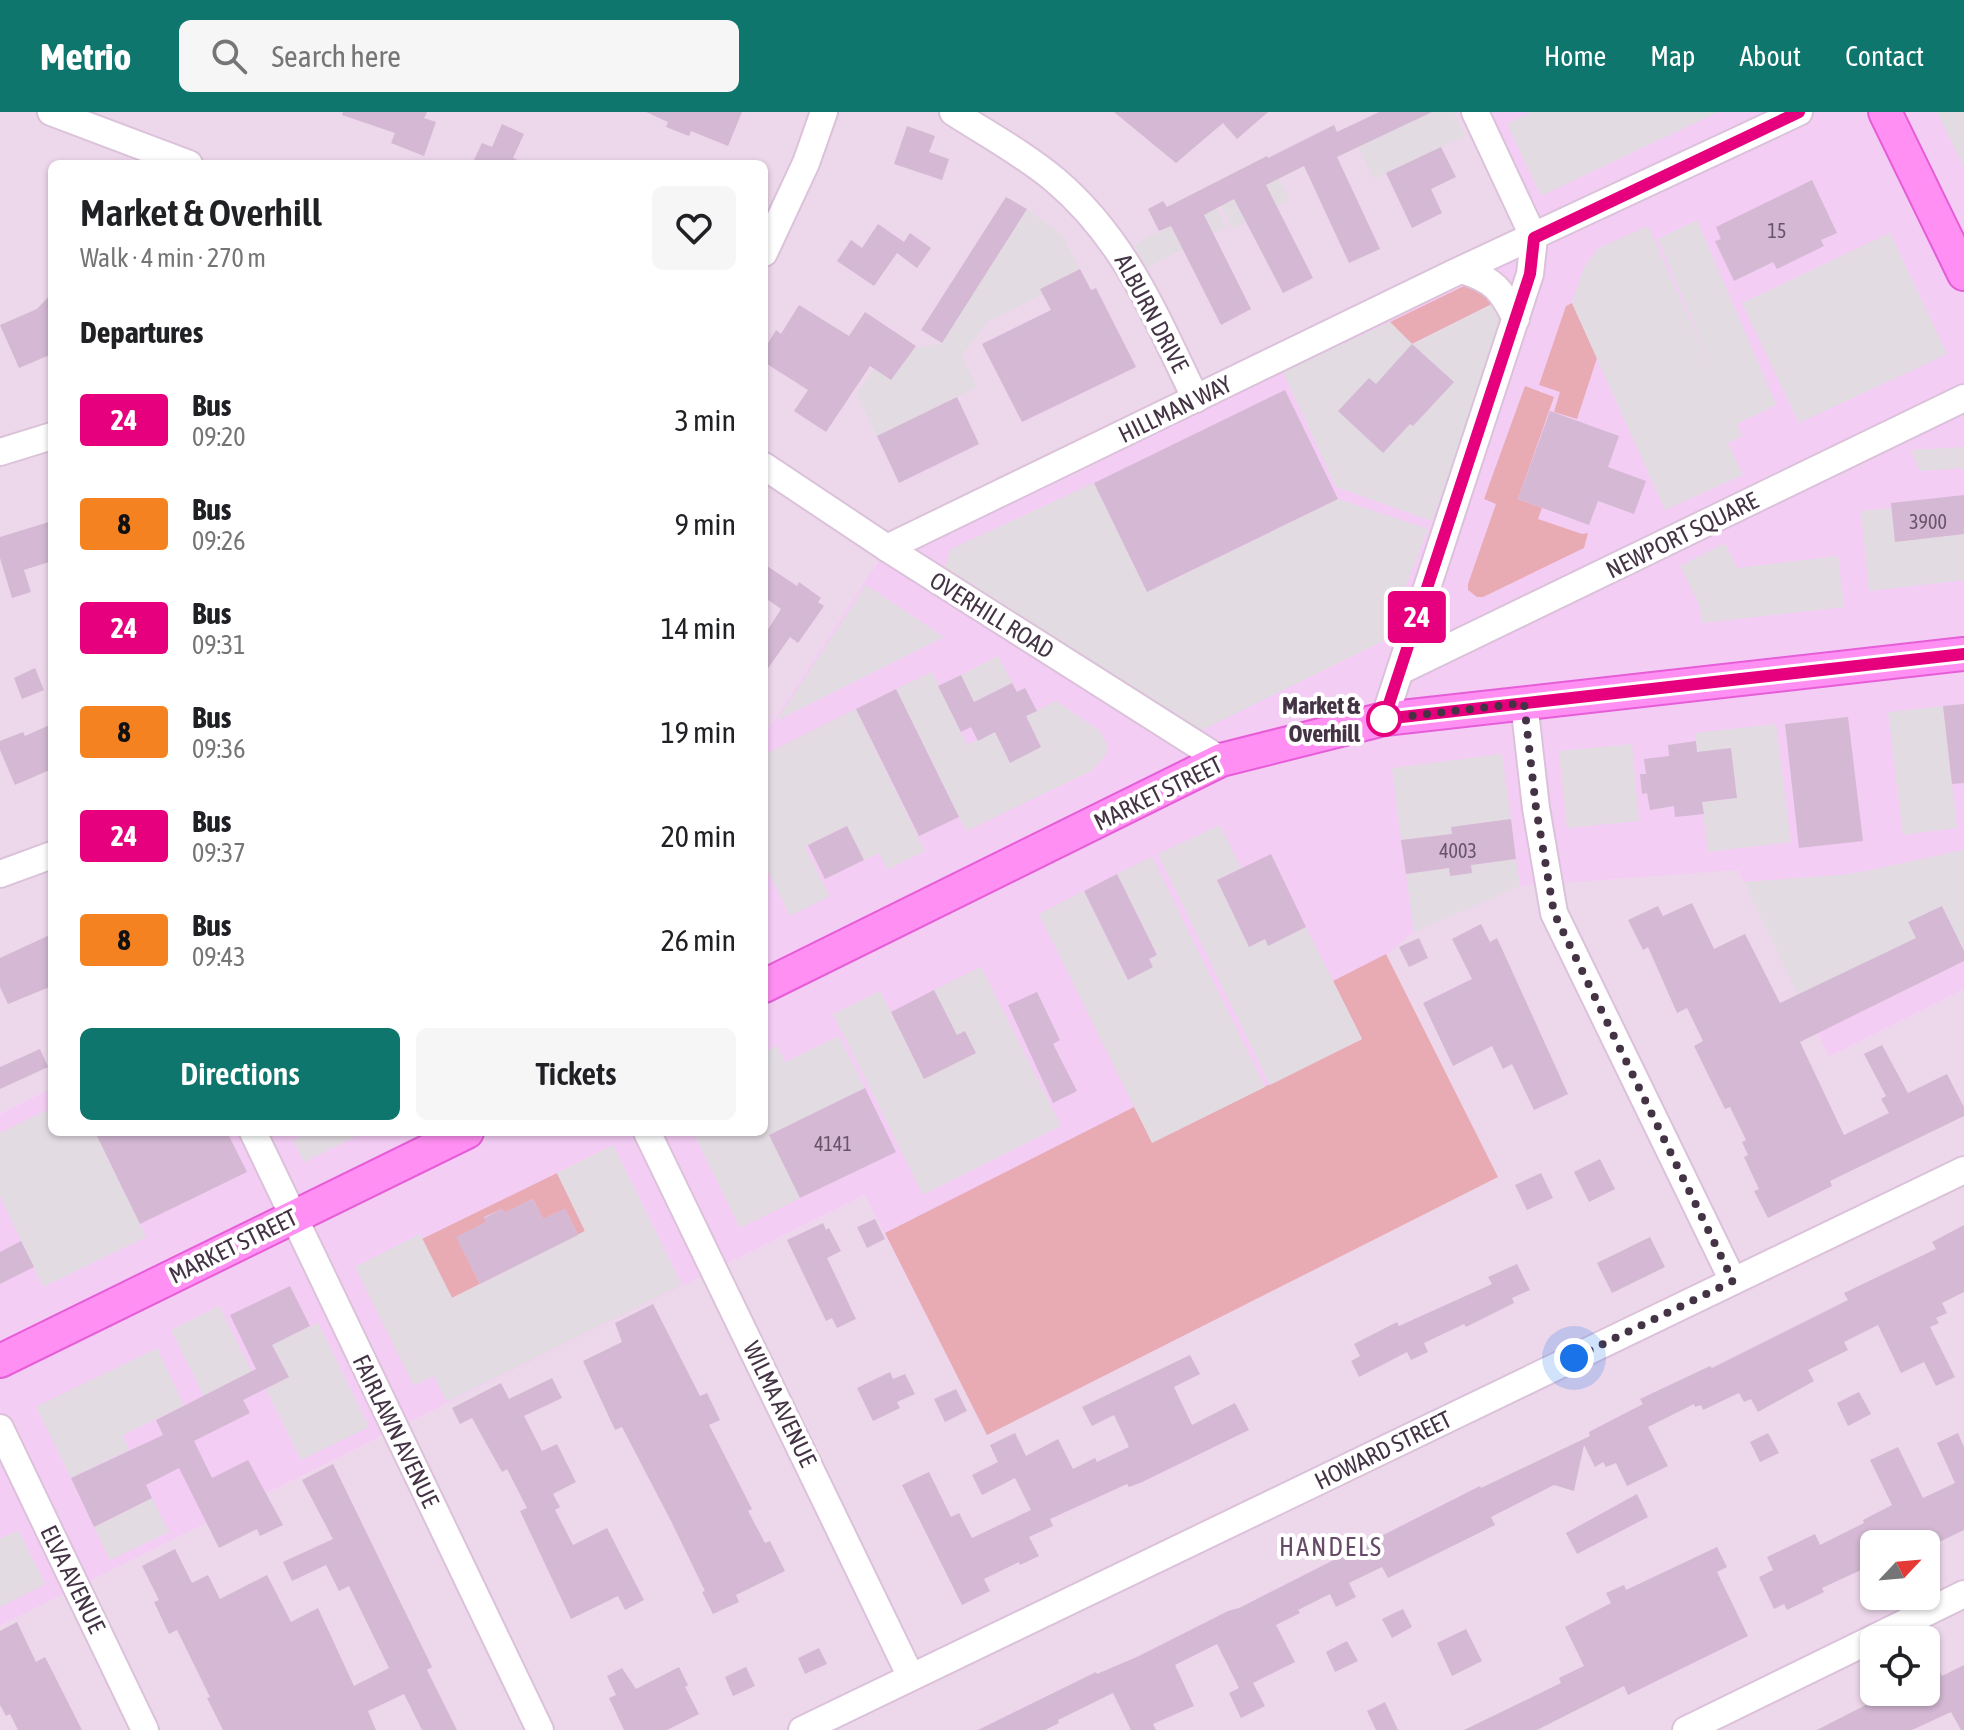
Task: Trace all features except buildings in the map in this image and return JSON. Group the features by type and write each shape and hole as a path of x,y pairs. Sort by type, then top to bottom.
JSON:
{"main road":[{"path":"1885,112 1964,274"},
{"name":"MARKET STREET","path":"768,984 1221,760 1384,719 1964,654"},
{"name":"MARKET STREET","path":"0,1361 459,1136"}],"street":[{"path":"51,112 178,160"},
{"path":"768,244 806,163 824,112"},
{"name":"ALBURN DRIVE","path":"953,112 1054,179 1104,229 1137,276 1196,399"},
{"path":"1384,719 1530,274 1534,238 1475,112"},
{"name":"HILLMAN WAY","path":"887,548 1462,270 1799,112"},
{"path":"1462,270 1492,282 1503,292 1516,319"},
{"name":"NEWPORT SQUARE","path":"1400,671 1964,398"},
{"path":"0,452 48,437"},
{"name":"OVERHILL ROAD","path":"768,469 1221,760"},
{"path":"1524,703 1536,808 1554,913 1733,1281"},
{"path":"0,874 48,856"},
{"name":"FAIRLAWN AVENUE","path":"255,1136 540,1730"},
{"name":"WILMA AVENUE","path":"649,1136 911,1677"},
{"name":"HOWARD STREET","path":"802,1730 1964,1170"},
{"name":"ELVA AVENUE","path":"0,1428 145,1730"},
{"path":"1686,1730 1964,1594"}],"shaded area":[{"path":"0,112 1475,112 1534,238 887,548 768,729 768,160 48,160 48,1090 0,1114"},
{"path":"1424,112 1454,112 1465,136 1374,179 1358,147"},
{"path":"1475,112 1964,112 1964,989 1829,1057 1738,870 1520,886 1414,932 1386,955 1498,1177 987,1435 865,1195 0,1626 0,1114 48,1090 48,1136 768,1136 768,729 887,548 1533,238"},
{"path":"1531,112 1718,112 1541,196 1507,124"},
{"path":"1937,112 1964,112 1964,168"},
{"path":"1278,177 1290,200 1233,229 1221,206"},
{"path":"1214,203 1226,227 1146,268 1134,245"},
{"path":"1027,209 1061,234 1080,269 1041,289 1043,294 988,321 962,356 977,387 877,436 856,394 874,369 891,380 913,349 942,343"},
{"path":"1697,220 1776,405 1737,424 1742,436 1728,443 1743,475 1665,510 1572,303 1584,267 1599,248 1648,226 1712,368 1658,239"},
{"path":"1890,233 1947,354 1799,423 1742,303"},
{"path":"1466,285 1477,285 1498,301 1412,344 1390,322"},
{"path":"1498,301 1503,323 1432,521 1336,487 1283,372 1390,322 1412,344"},
{"path":"1572,303 1597,358 1577,419 1554,412 1560,392 1539,385 1566,306"},
{"path":"1525,386 1554,397 1518,499 1542,508 1538,519 1582,534 1588,533 1584,548 1483,597 1477,597 1468,590 1468,584 1496,504 1484,499"},
{"path":"1964,447 1964,468 1920,471 1911,450"},
{"path":"1094,483 1147,592 1338,499 1428,529 1385,640 1200,731 945,567 951,549"},
{"path":"1891,508 1895,541 1964,534 1964,580 1869,591 1861,511"},
{"path":"1725,543 1737,568 1838,556 1844,607 1702,623 1699,604 1680,566"},
{"path":"866,585 944,637 776,721"},
{"path":"998,656 1012,683 974,702 961,675"},
{"path":"932,672 967,745 995,732 1010,762 1041,747 1026,716 1056,701 1100,731 1108,746 1106,754 1093,770 966,831 896,689"},
{"path":"1943,706 1957,828 1903,835 1888,712"},
{"path":"856,709 925,851 887,870 879,853 864,860 846,826 805,847 830,896 790,916 768,871 768,753"},
{"path":"1776,724 1791,842 1708,852 1702,802 1737,798 1697,752 1695,733"},
{"path":"1632,744 1639,821 1567,828 1559,751"},
{"path":"1502,754 1511,819 1451,827 1452,834 1401,840 1392,768"},
{"path":"1220,825 1241,868 1217,880 1249,946 1265,939 1269,945 1306,927 1362,1039 1270,1085 1158,854"},
{"path":"1964,850 1964,951 1942,906 1909,922 1935,976 1907,989 1798,995 1744,882 1851,874"},
{"path":"1152,857 1265,1087 1152,1143 1039,914 1084,891 1127,979 1152,967 1149,959 1157,955 1117,874"},
{"path":"1516,859 1520,886 1414,932 1406,874 1449,868 1450,876 1472,873 1471,865"},
{"path":"1738,869 1829,1057 1964,989 1964,1730 0,1730 0,1626 865,1195 1498,1178 1386,954 1414,932 1520,886"},
{"path":"1386,954 1498,1177 987,1435 885,1233 1134,1107 1153,1142 1362,1039 1333,981"},
{"path":"981,967 1061,1126 923,1195 833,1014 880,991 924,1078 952,1038 949,1020 934,990"},
{"path":"839,1036 865,1088 770,1135 800,1198 740,1228 695,1136 768,1136 768,1050 777,1046 785,1062"},
{"path":"48,1110 48,1136 97,1136 146,1237 43,1287 0,1196 0,1133"},
{"path":"301,1136 356,1136 304,1162 293,1140"},
{"path":"613,1145 682,1285 447,1402 434,1376 414,1386 355,1267 420,1234 452,1298 585,1231 557,1173"},
{"path":"557,1173 585,1231 578,1235 565,1209 543,1219 533,1199 504,1213 502,1209 484,1217 486,1222 457,1238 480,1284 452,1298 422,1239"},
{"path":"219,1306 252,1372 204,1396 171,1330"},
{"path":"318,1323 369,1427 301,1460 266,1389 289,1377 272,1345"},
{"path":"157,1348 184,1406 123,1435 129,1450 71,1478 36,1407"},
{"path":"152,1498 169,1532 110,1560 94,1527"},
{"path":"18,1530 45,1584 0,1607 0,1539"}],"bus line":[{"name":"24","path":"1799,112 1534,238 1530,274 1384,719 1964,654"}],"place":[{"name":"Market & Overhill","path":"1384,719"}],"district":[{"name":"HANDELS","path":"1331,1547"}],"route":[{"path":"1384,719 1524,703 1536,808 1554,913 1733,1281 1574,1358"}]}
